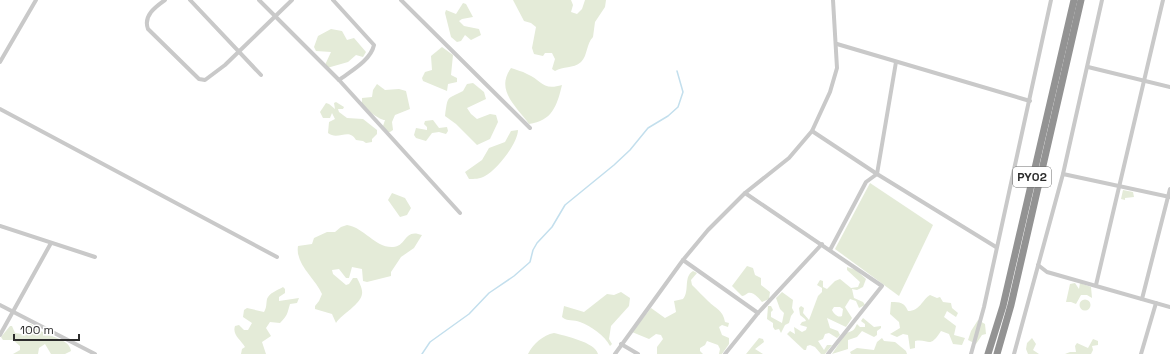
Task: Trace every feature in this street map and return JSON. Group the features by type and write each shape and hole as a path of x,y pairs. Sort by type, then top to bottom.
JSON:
{"highway":[{"name":"PY02","path":"988,354 1003,306 1074,0"},
{"name":"PY02","path":"997,354 1017,278 1081,0"}],"street":[{"path":"0,62 36,0"},
{"path":"165,0 149,14 146,24 148,29 199,79 208,79 239,52 292,0"},
{"path":"190,0 261,75"},
{"path":"259,0 339,80 460,213"},
{"path":"333,0 374,45 373,50 362,63 339,80"},
{"path":"401,0 530,128"},
{"path":"615,354 683,260 708,230 745,193 789,158 812,130 836,77 837,44 833,0"},
{"path":"971,354 984,307 1051,0"},
{"path":"1014,354 1063,174 1102,0"},
{"path":"1096,286 1163,0"},
{"path":"837,44 1030,101"},
{"path":"830,250 866,182 877,174 896,62"},
{"path":"1088,67 1170,87"},
{"path":"0,109 277,257"},
{"path":"812,130 877,174 996,247"},
{"path":"1063,174 1169,197"},
{"path":"1142,299 1170,189"},
{"path":"745,193 882,286 828,354"},
{"path":"0,226 94,257"},
{"path":"0,335 51,243"},
{"path":"725,354 758,314 822,244"},
{"path":"683,260 758,314"},
{"path":"1038,265 1047,272 1170,307"},
{"path":"1141,354 1156,303"},
{"path":"0,305 95,354"},
{"path":"621,344 638,354"}],"green space":[{"path":"513,0 571,0 573,5 571,12 577,14 582,9 585,0 606,0 605,7 595,22 593,37 581,62 575,66 561,68 555,71 552,69 555,59 552,53 545,53 543,56 534,54 532,48 536,27 531,23 524,21"},
{"path":"463,3 466,4 473,17 459,21 464,26 479,29 481,35 471,40 465,35 461,41 457,42 451,37 445,13 446,10 456,14"},
{"path":"331,29 342,31 347,40 354,38 366,52 363,57 356,55 348,62 327,68 325,65 331,52 316,51 314,47 318,36"},
{"path":"442,47 453,55 451,75 457,78 457,82 448,84 447,91 423,81 422,78 425,72 432,70 431,56"},
{"path":"511,68 532,76 546,86 550,87 562,85 555,106 543,120 529,124 509,98 505,84"},
{"path":"473,83 484,92 486,99 467,108 477,119 490,114 496,115 498,122 490,139 477,145 456,124 445,116 449,99 463,91 467,84"},
{"path":"377,84 385,90 399,89 406,91 410,109 395,115 392,122 393,130 390,132 386,132 383,126 385,120 382,120 369,112 362,105 362,98 372,97 373,90"},
{"path":"336,102 344,107 343,109 338,109 339,112 347,118 363,119 377,130 377,134 372,139 372,142 366,143 356,140 353,136 347,134 336,136 328,133 329,122 335,119 332,113 330,118 323,118 320,112 326,103 335,109 334,103"},
{"path":"433,120 439,128 447,127 448,131 446,134 439,132 432,133 426,141 416,138 414,135 416,128 427,130 427,127 424,124 425,121"},
{"path":"518,130 515,142 511,149 490,173 477,179 469,179 465,172 482,160 489,148 505,142 511,131"},
{"path":"870,183 933,225 899,296 835,249"},
{"path":"1123,190 1133,192 1134,197 1125,198 1125,200 1121,199"},
{"path":"392,193 405,198 411,208 407,215 400,217 388,200"},
{"path":"347,225 359,230 381,244 393,247 401,244 409,235 416,233 422,235 414,248 401,257 391,272 391,276 367,282 363,281 362,269 352,267 349,278 346,278 339,269 332,270 333,274 346,285 349,284 353,278 357,278 362,292 361,298 336,323 332,314 315,309 315,306 322,294 302,265 298,253 298,246 312,244 314,238 327,232 335,232 341,227"},
{"path":"747,266 753,268 755,275 761,278 761,285 770,292 769,299 762,302 752,293 742,296 732,286"},
{"path":"847,267 856,270 866,279 863,287 857,290 852,289 854,298 863,302 865,305 859,308 856,301 850,299 845,307 852,318 846,327 827,318 830,328 838,331 840,335 837,338 829,333 825,334 823,339 818,341 824,350 827,345 832,345 825,354 821,354 815,347 810,345 807,346 806,350 804,350 787,334 790,331 795,334 794,327 802,332 806,330 807,327 800,325 802,322 806,321 800,315 799,308 801,306 804,308 803,313 809,320 818,296 822,292 822,288 817,285 820,280 823,281 823,287 827,289 835,281 840,279 851,288 858,287 860,282 847,270","holes":["834,307 840,307 843,309 842,316 838,316 832,310"]},
{"path":"693,271 697,273 691,280 692,285 721,312 725,322 729,323 728,327 722,325 719,327 722,335 729,338 729,344 722,354 719,354 720,349 718,345 707,341 705,345 700,348 700,351 703,354 657,354 657,347 663,339 661,335 656,334 649,339 632,332 651,308 665,318 676,312 674,301 683,299 685,296 687,280"},
{"path":"1075,283 1079,289 1080,283 1091,287 1092,298 1087,295 1081,295 1076,304 1066,302 1070,284"},
{"path":"283,287 285,289 285,293 279,297 279,301 299,298 297,303 290,304 285,318 280,323 270,322 266,328 271,336 262,342 266,354 241,354 242,349 245,347 236,335 234,329 235,326 239,325 244,330 248,330 252,323 243,317 244,310 247,308 264,312 268,297"},
{"path":"621,292 630,298 629,306 611,326 609,339 612,344 610,346 601,335 589,326 578,321 562,317 564,306 584,312 607,294 614,295"},
{"path":"782,292 793,300 792,308 794,312 789,323 785,325 781,333 779,329 775,330 773,323 767,319 768,306 771,306 773,310 771,312 771,317 782,323 784,313 780,309 776,298"},
{"path":"930,295 937,298 940,297 943,302 951,303 952,308 958,313 956,317 947,311 944,317 956,326 954,335 965,338 962,345 953,344 949,334 941,331 931,342 920,340 915,341 915,348 910,349 908,335 903,334 897,337 890,334 900,328 899,322 890,314 891,302 901,303 908,311 912,311"},
{"path":"1083,300 1087,300 1089,301 1089,309 1083,310 1080,307 1080,303"},
{"path":"863,318 874,327 881,326 881,328 877,331 877,335 874,337 862,331 857,337 848,340 848,349 832,354 846,333 851,332 857,324 860,327 865,327 865,324 861,321"},
{"path":"978,320 985,324 986,334 982,335 976,344 968,340 971,331"},
{"path":"31,324 43,332 68,344 71,351 65,354 51,354 45,344 39,348 38,354 13,354 20,350 20,346 13,340 3,340 1,337 10,326 12,326 15,333 22,334 28,325"},
{"path":"554,333 586,343 596,350 598,354 528,354 539,340"},
{"path":"759,338 763,339 764,342 755,349 763,354 746,354"},
{"path":"882,338 884,341 895,342 906,351 907,354 851,354 850,352 857,348 874,350 877,342"},
{"path":"1032,338 1036,344 1033,350 1039,354 1028,354 1026,349 1027,343"},
{"path":"1093,339 1098,341 1098,345 1092,346 1093,350 1091,354 1065,354 1076,352 1075,346 1077,343 1088,348"}],"waterway":[{"path":"422,354 430,342 469,314 489,293 514,276 530,262 533,250 537,243 552,227 565,205 614,165 630,150 648,128 668,116 678,107 683,92 677,71"}]}
